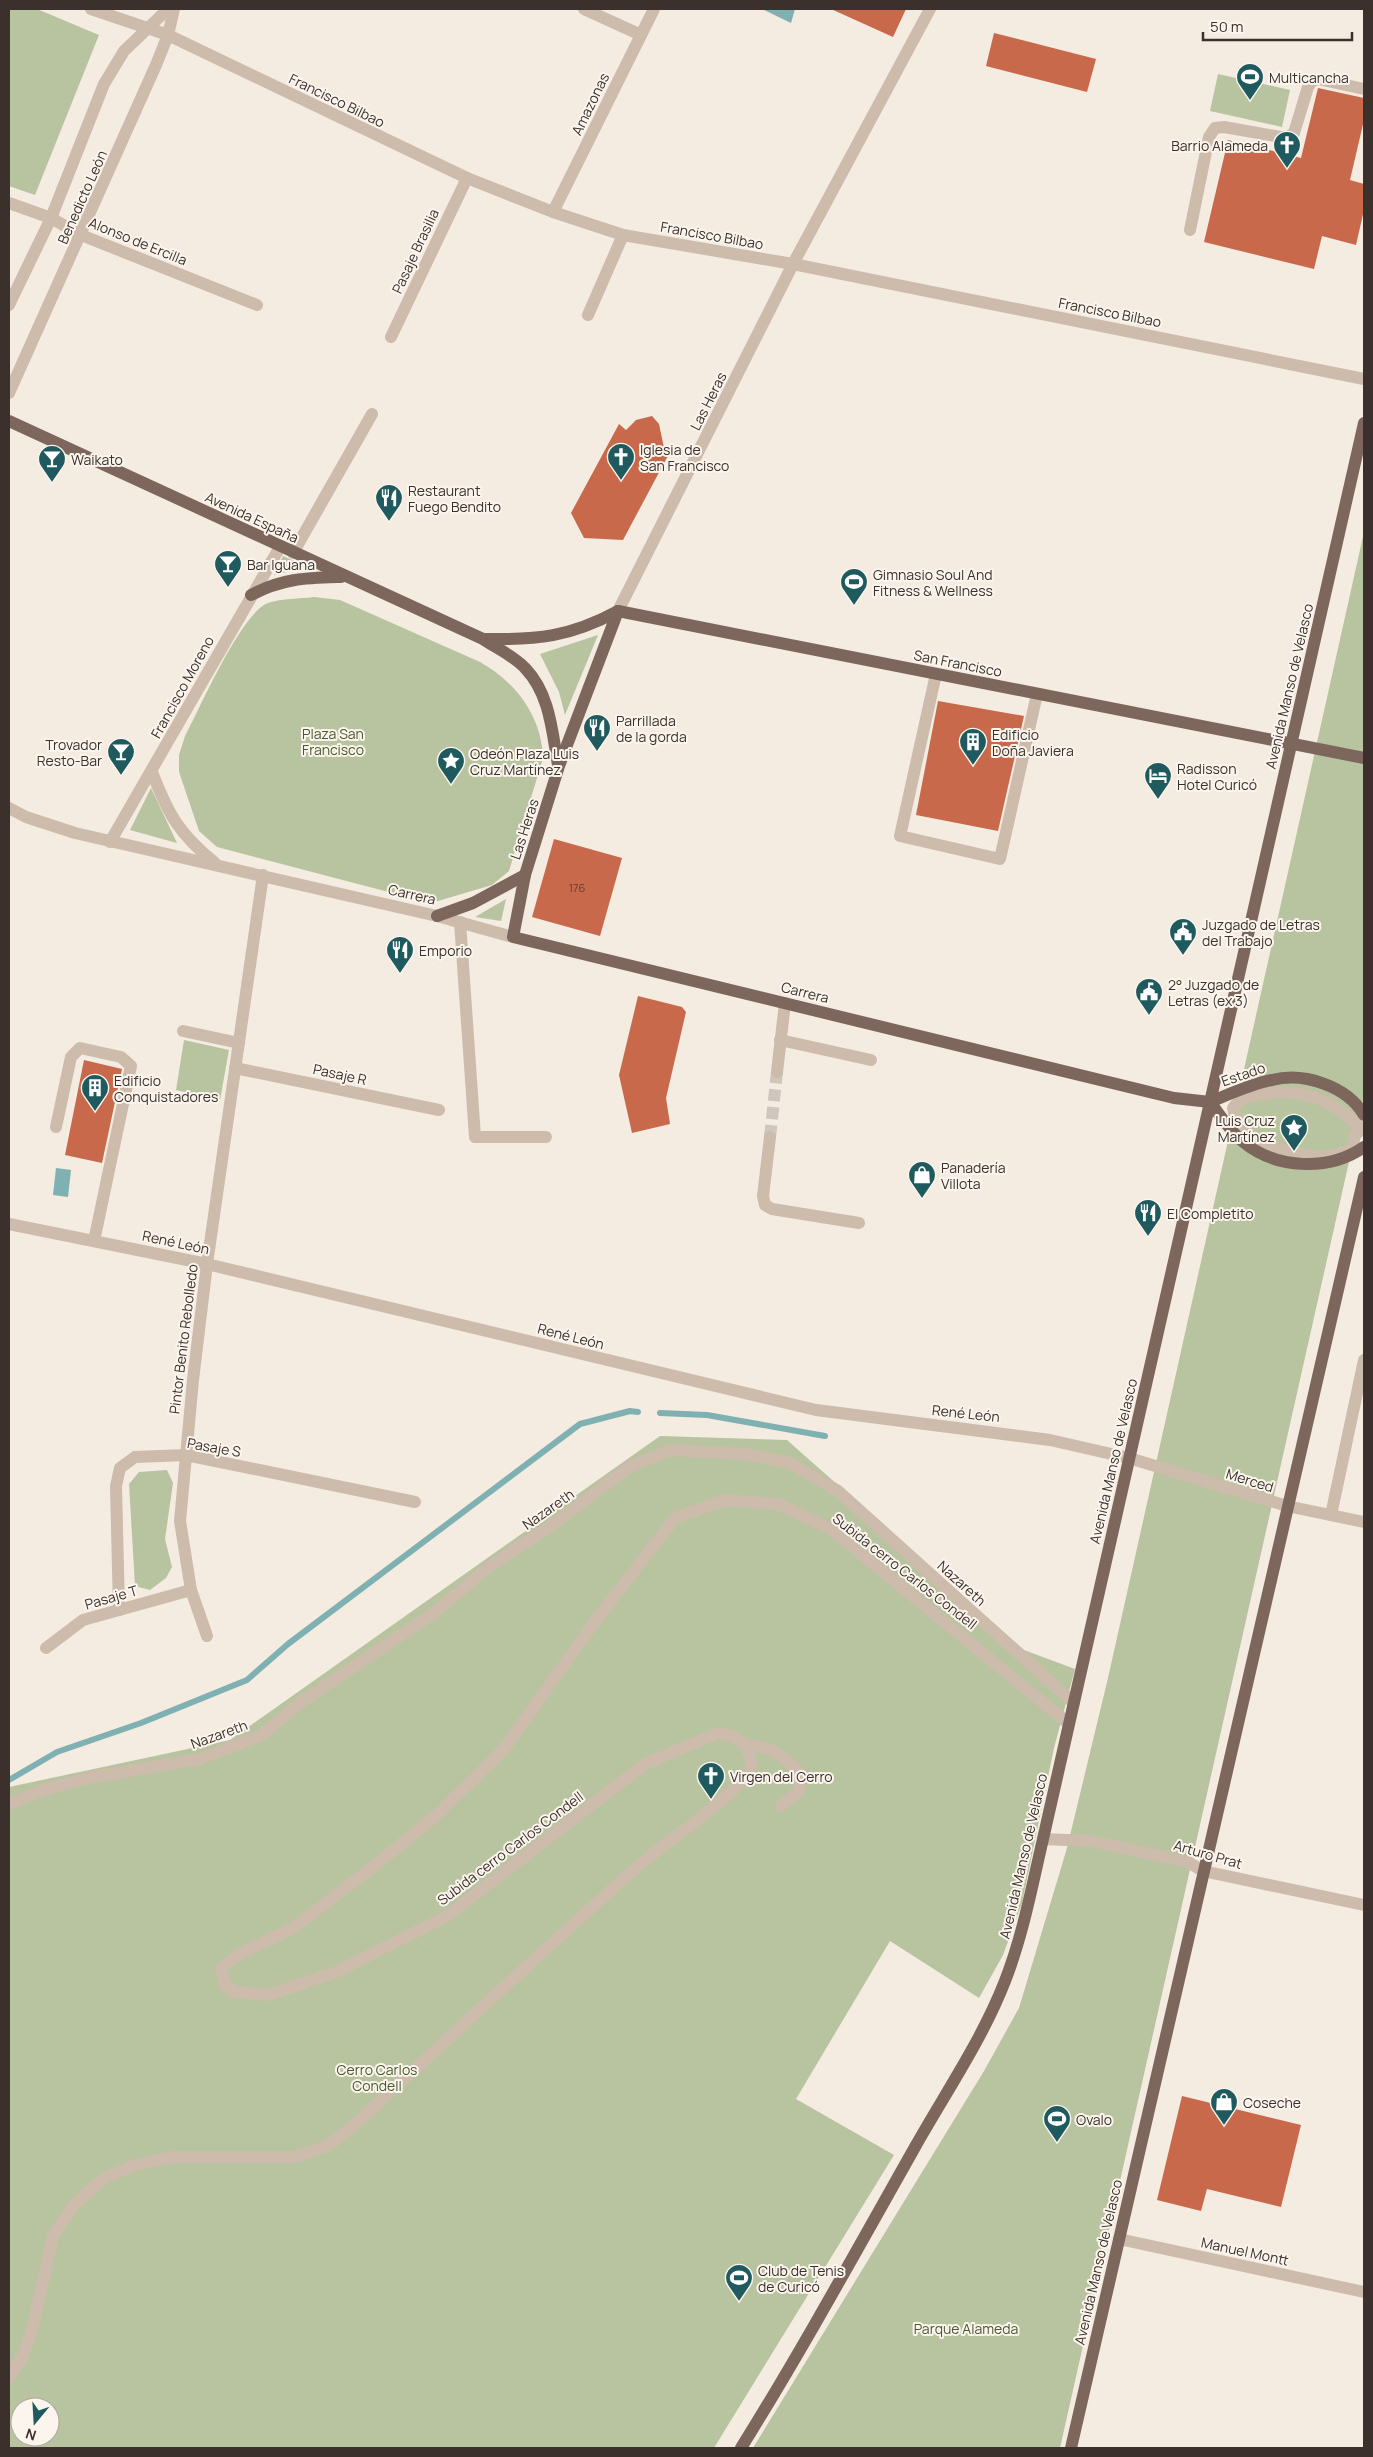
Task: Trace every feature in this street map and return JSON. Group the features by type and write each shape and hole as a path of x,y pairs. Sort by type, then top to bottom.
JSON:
{"main road":[{"name":"Avenida España","path":"9,421 483,639 524,667 537,685 548,705 559,766"},
{"name":"Avenida Manso de Velasco","path":"741,2448 782,2382 991,2015 1017,1945 1074,1703 1364,423"},
{"path":"252,595 278,582 346,577"},
{"name":"Avenida España","path":"483,639 523,640 560,636 591,626 618,611"},
{"name":"San Francisco","path":"618,611 1364,758"},
{"name":"Las Heras","path":"514,937 524,875 559,766 618,611"},
{"path":"437,916 473,903 524,875"},
{"name":"Carrera","path":"514,937 1174,1098 1210,1102"},
{"name":"Estado","path":"1210,1102 1274,1079 1304,1079 1342,1091 1352,1099 1364,1114"},
{"path":"1210,1102 1243,1142 1266,1156 1281,1161 1311,1164 1328,1162 1346,1157 1364,1147"},
{"name":"Avenida Manso de Velasco","path":"1070,2448 1286,1506 1364,1177"}],"street":[{"name":"Francisco Bilbao","path":"91,9 168,34 466,178 553,212 623,235 793,264 1364,379"},
{"name":"Benedicto León","path":"9,305 51,218 104,84 124,51 168,9"},
{"name":"Benedicto León","path":"9,393 81,235 168,34 174,9"},
{"path":"584,9 641,35"},
{"name":"Amazonas","path":"553,212 654,9"},
{"name":"Las Heras","path":"618,611 793,264 930,9"},
{"path":"1190,230 1209,137 1215,128 1224,127 1286,138 1294,133 1308,87 1312,81 1318,79 1364,89"},
{"name":"Pasaje Brasilia","path":"391,337 466,178"},
{"name":"Alonso de Ercilla","path":"9,203 51,218 81,235 257,306"},
{"path":"588,315 623,235"},
{"path":"292,552 372,414"},
{"name":"Francisco Moreno","path":"110,842 280,547"},
{"path":"936,674 900,836 1000,859 1037,694"},
{"name":"Carrera","path":"152,772 164,804 177,826 191,843 216,864"},
{"name":"Carrera","path":"9,808 50,826 110,842 263,875 437,916 514,937"},
{"name":"Pintor Benito Rebolledo","path":"207,1636 191,1590 180,1521 207,1264 263,875"},
{"path":"460,922 475,1137 546,1137"},
{"path":"777,1072 785,1003"},
{"path":"183,1031 239,1043"},
{"path":"780,1040 870,1060"},
{"path":"56,1127 71,1056 80,1048 121,1057 131,1066 94,1241"},
{"name":"Pasaje R","path":"235,1068 440,1110"},
{"path":"1280,1092 1304,1093 1321,1098 1341,1109 1362,1129 1355,1135 1352,1150 1326,1156 1289,1152 1267,1143 1245,1129 1234,1115 1233,1108 1236,1103 1253,1096 1280,1092"},
{"path":"770,1137 763,1196 765,1205 772,1209 859,1222"},
{"name":"René León","path":"9,1224 207,1264 816,1410 1028,1436 1129,1458"},
{"path":"1331,1516 1364,1360"},
{"name":"Nazareth","path":"9,1804 46,1789 88,1778 200,1759 262,1735 301,1702 321,1691 434,1613 486,1569 559,1520 629,1467 670,1450 746,1454 790,1463 838,1491 1074,1703"},
{"name":"Pasaje S","path":"119,1610 116,1486 120,1468 135,1457 186,1455 415,1502"},
{"name":"Merced","path":"1129,1458 1286,1506 1364,1522"},
{"name":"Subida cerro Carlos Condell","path":"746,1745 733,1736 718,1733 645,1764 447,1916 336,1972 268,1995 236,1992 225,1984 222,1969 236,1956 292,1928 378,1863 466,1787 504,1749 593,1624 675,1518 726,1500 778,1504 831,1528 1069,1724"},
{"name":"Pasaje T","path":"46,1648 83,1620 191,1590"},
{"path":"9,2378 23,2356 33,2326 52,2236 74,2205 104,2178 135,2165 172,2157 295,2157 327,2146 351,2128 667,1842 730,1794 748,1775 752,1764 746,1745 765,1747 784,1757 800,1774 799,1791 781,1806"},
{"name":"Arturo Prat","path":"1043,1838 1091,1840 1188,1862 1203,1871 1364,1905"},
{"name":"Manuel Montt","path":"1119,2239 1364,2292"}],"green space":[{"path":"9,9 37,9 99,35 35,195 9,186"},
{"name":"Multicancha","path":"1218,74 1290,90 1282,127 1210,111"},
{"name":"Parque Alameda","path":"1364,532 1364,1095 1060,2448 753,2448 984,2071 1019,2008 1067,1848 1108,1678"},
{"path":"283,556 307,567 274,575"},
{"name":"Plaza San Francisco","path":"314,597 340,600 480,662 505,680 525,702 538,729 543,758 509,871 492,885 438,901 419,900 217,847 199,831 179,772 179,755 185,736 234,642 257,610 273,601"},
{"path":"598,635 565,715 559,692 540,654"},
{"path":"151,788 177,843 130,830"},
{"path":"506,899 501,921 475,917"},
{"path":"184,1040 229,1050 220,1100 176,1090"},
{"name":"Cerro Carlos Condell","path":"660,1436 787,1440 1024,1650 1075,1669 1054,1748 1022,1903 1003,1955 979,1998 890,1941 796,2099 894,2155 714,2448 9,2448 9,1787 230,1740"},
{"path":"167,1470 173,1483 165,1539 172,1567 166,1578 150,1590 135,1586 129,1484 139,1472"}],"water":[{"path":"762,9 795,9 791,23"},
{"path":"56,1168 71,1170 68,1197 53,1195"}],"building":[{"path":"831,9 906,9 893,37"},
{"path":"994,33 1096,59 1087,92 986,66"},
{"name":"Barrio Alameda","path":"1318,88 1364,98 1364,120 1350,180 1364,184 1364,210 1356,245 1322,236 1314,269 1204,242 1228,140 1301,158"},
{"name":"Iglesia de San Francisco","path":"652,416 659,424 664,448 671,450 623,540 584,538 571,513 619,424 626,430 636,420"},
{"name":"Edificio Doña Javiera","path":"938,701 1024,716 998,831 916,815"},
{"path":"554,839 622,858 600,936 532,917"},
{"path":"638,996 682,1007 686,1012 666,1098 670,1124 632,1133 619,1075"},
{"name":"Edificio Conquistadores","path":"84,1060 122,1069 102,1163 65,1155"},
{"path":"1182,2096 1301,2125 1281,2207 1207,2189 1201,2211 1157,2200"}],"waterway":[{"path":"9,1780 57,1752 141,1723 247,1680 288,1644 580,1424 630,1411 638,1412"},
{"path":"660,1413 707,1415 825,1436"}],"tunnel":[{"path":"770,1137 777,1072"}],"place":[{"name":"Multicancha","path":"1250,101"},
{"name":"Barrio Alameda","path":"1287,169"},
{"name":"Iglesia de San Francisco","path":"621,481"},
{"name":"Waikato","path":"52,483"},
{"name":"Restaurant Fuego Bendito","path":"389,522"},
{"name":"Bar Iguana","path":"228,588"},
{"name":"Gimnasio Soul And Fitness & Wellness","path":"854,606"},
{"name":"Parrillada de la gorda","path":"597,752"},
{"name":"Edificio Doña Javiera","path":"973,766"},
{"name":"Trovador Resto-Bar","path":"121,776"},
{"name":"Odeón Plaza Luis Cruz Martínez","path":"451,785"},
{"name":"Radisson Hotel Curicó","path":"1158,800"},
{"name":"Juzgado de Letras del Trabajo","path":"1183,956"},
{"name":"Emporio","path":"400,974"},
{"name":"2° Juzgado de Letras (ex 3)","path":"1149,1016"},
{"name":"Edificio Conquistadores","path":"95,1112"},
{"name":"Luis Cruz Martínez","path":"1294,1152"},
{"name":"Panadería Villota","path":"922,1199"},
{"name":"El Completito","path":"1148,1237"},
{"name":"Virgen del Cerro","path":"711,1800"},
{"name":"Coseche","path":"1224,2126"},
{"name":"Ovalo","path":"1057,2143"},
{"name":"Club de Tenis de Curicó","path":"739,2302"}]}
